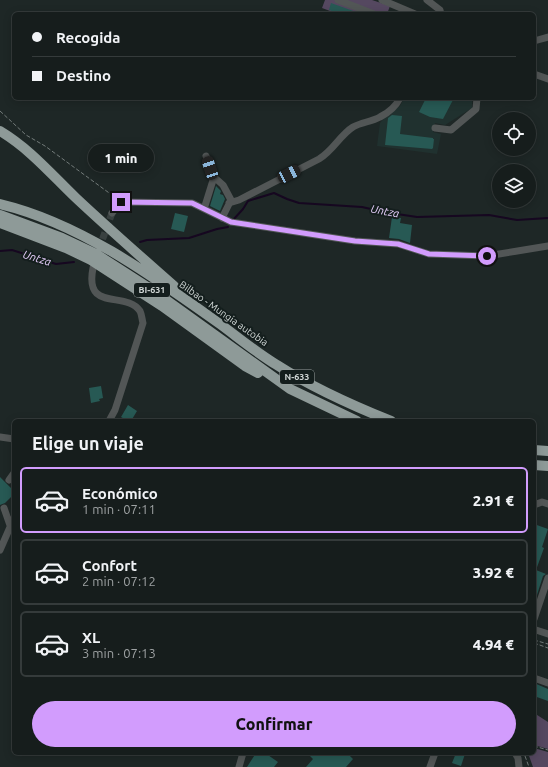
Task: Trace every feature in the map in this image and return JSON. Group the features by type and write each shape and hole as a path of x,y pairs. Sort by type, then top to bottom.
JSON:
{"highway":[{"path":"0,132 11,138 34,156 118,237 212,319"},
{"name":"Bilbao - Mungia autobia","path":"0,204 40,218 99,244 163,285 276,365 306,382 361,409 386,419"},
{"name":"BI-631","path":"0,216 62,238 96,254 155,292 290,389"},
{"name":"N-633","path":"0,223 66,248 92,260 162,306 245,366 353,419"},
{"path":"536,450 548,451"},
{"path":"536,465 548,466"}],"street":[{"path":"338,0 369,12"},
{"path":"382,0 410,12"},
{"path":"427,0 440,12"},
{"path":"536,40 548,37"},
{"path":"536,75 548,79"},
{"path":"229,203 239,200 326,156 352,127 365,121 379,118 397,104 399,100"},
{"path":"435,128 451,130 476,109 477,100"},
{"path":"206,156 214,177 223,185 231,200 222,218"},
{"path":"204,209 214,177"},
{"path":"112,213 121,202 192,203 231,222 307,235 355,241 398,244 429,254 487,256 548,246"},
{"path":"93,268 91,278 95,291 107,299 123,301 135,307 140,312 143,323 115,410 110,419"},
{"path":"1,435 12,438"},
{"path":"9,480 12,476"},
{"path":"536,504 542,502 548,504"},
{"path":"4,508 11,528"},
{"path":"0,550 12,525"},
{"path":"536,621 548,578"},
{"path":"536,623 548,593"},
{"path":"536,626 548,634"},
{"path":"536,679 548,683"},
{"path":"239,767 242,755"},
{"path":"430,767 434,755"},
{"path":"516,755 519,767"}],"path":[{"path":"0,111 26,135 45,146 121,202"},
{"path":"536,641 548,644"},
{"path":"536,644 548,648"},
{"path":"536,747 548,750"},
{"path":"524,755 529,767"}],"shaded area":[{"path":"325,0 372,0 390,6 388,12 333,12 322,8"},
{"path":"403,100 472,100 472,108 445,125 435,123 433,132 441,134 437,154 377,146 380,123 387,115 400,106"},
{"path":"536,714 548,722 548,749 536,746"},
{"path":"536,749 548,752 548,767 533,767 529,755 536,755"}],"building":[{"path":"331,3 356,12 334,12 329,10"},
{"path":"425,100 453,100 443,119 430,117 419,112"},
{"path":"392,115 402,116 400,134 433,138 433,148 385,145 388,118"},
{"path":"216,186 221,191 220,194 223,195 225,199 220,211 210,206"},
{"path":"175,213 188,216 184,232 171,229"},
{"path":"392,217 401,218 400,223 412,225 410,243 399,239 389,238"},
{"path":"101,386 103,398 99,399 100,401 91,403 89,388"},
{"path":"128,405 137,411 132,419 124,419 121,417"},
{"path":"0,477 12,489 12,496 5,503 0,505"},
{"path":"536,525 548,529 542,547 544,548 536,570"},
{"path":"536,570 546,574 543,576 537,595"},
{"path":"536,684 548,689 548,701 536,697"},
{"path":"255,755 268,755 278,762 274,767 247,767"},
{"path":"349,755 353,759 346,767 306,767 313,759 310,756"},
{"path":"455,755 465,755 461,766 452,763"}],"waterway":[{"name":"Untza","path":"233,220 248,201 274,193 299,203 362,207 417,217 489,215 517,220 548,218"},
{"name":"Untza","path":"140,242 147,240 189,238 228,227"},
{"name":"Untza","path":"0,251 12,250 56,264 74,262"}],"tunnel":[{"path":"99,249 112,213"}],"route":[{"path":"121,202 192,203 231,222 307,235 355,241 398,244 429,254 474,257 487,256"}]}
